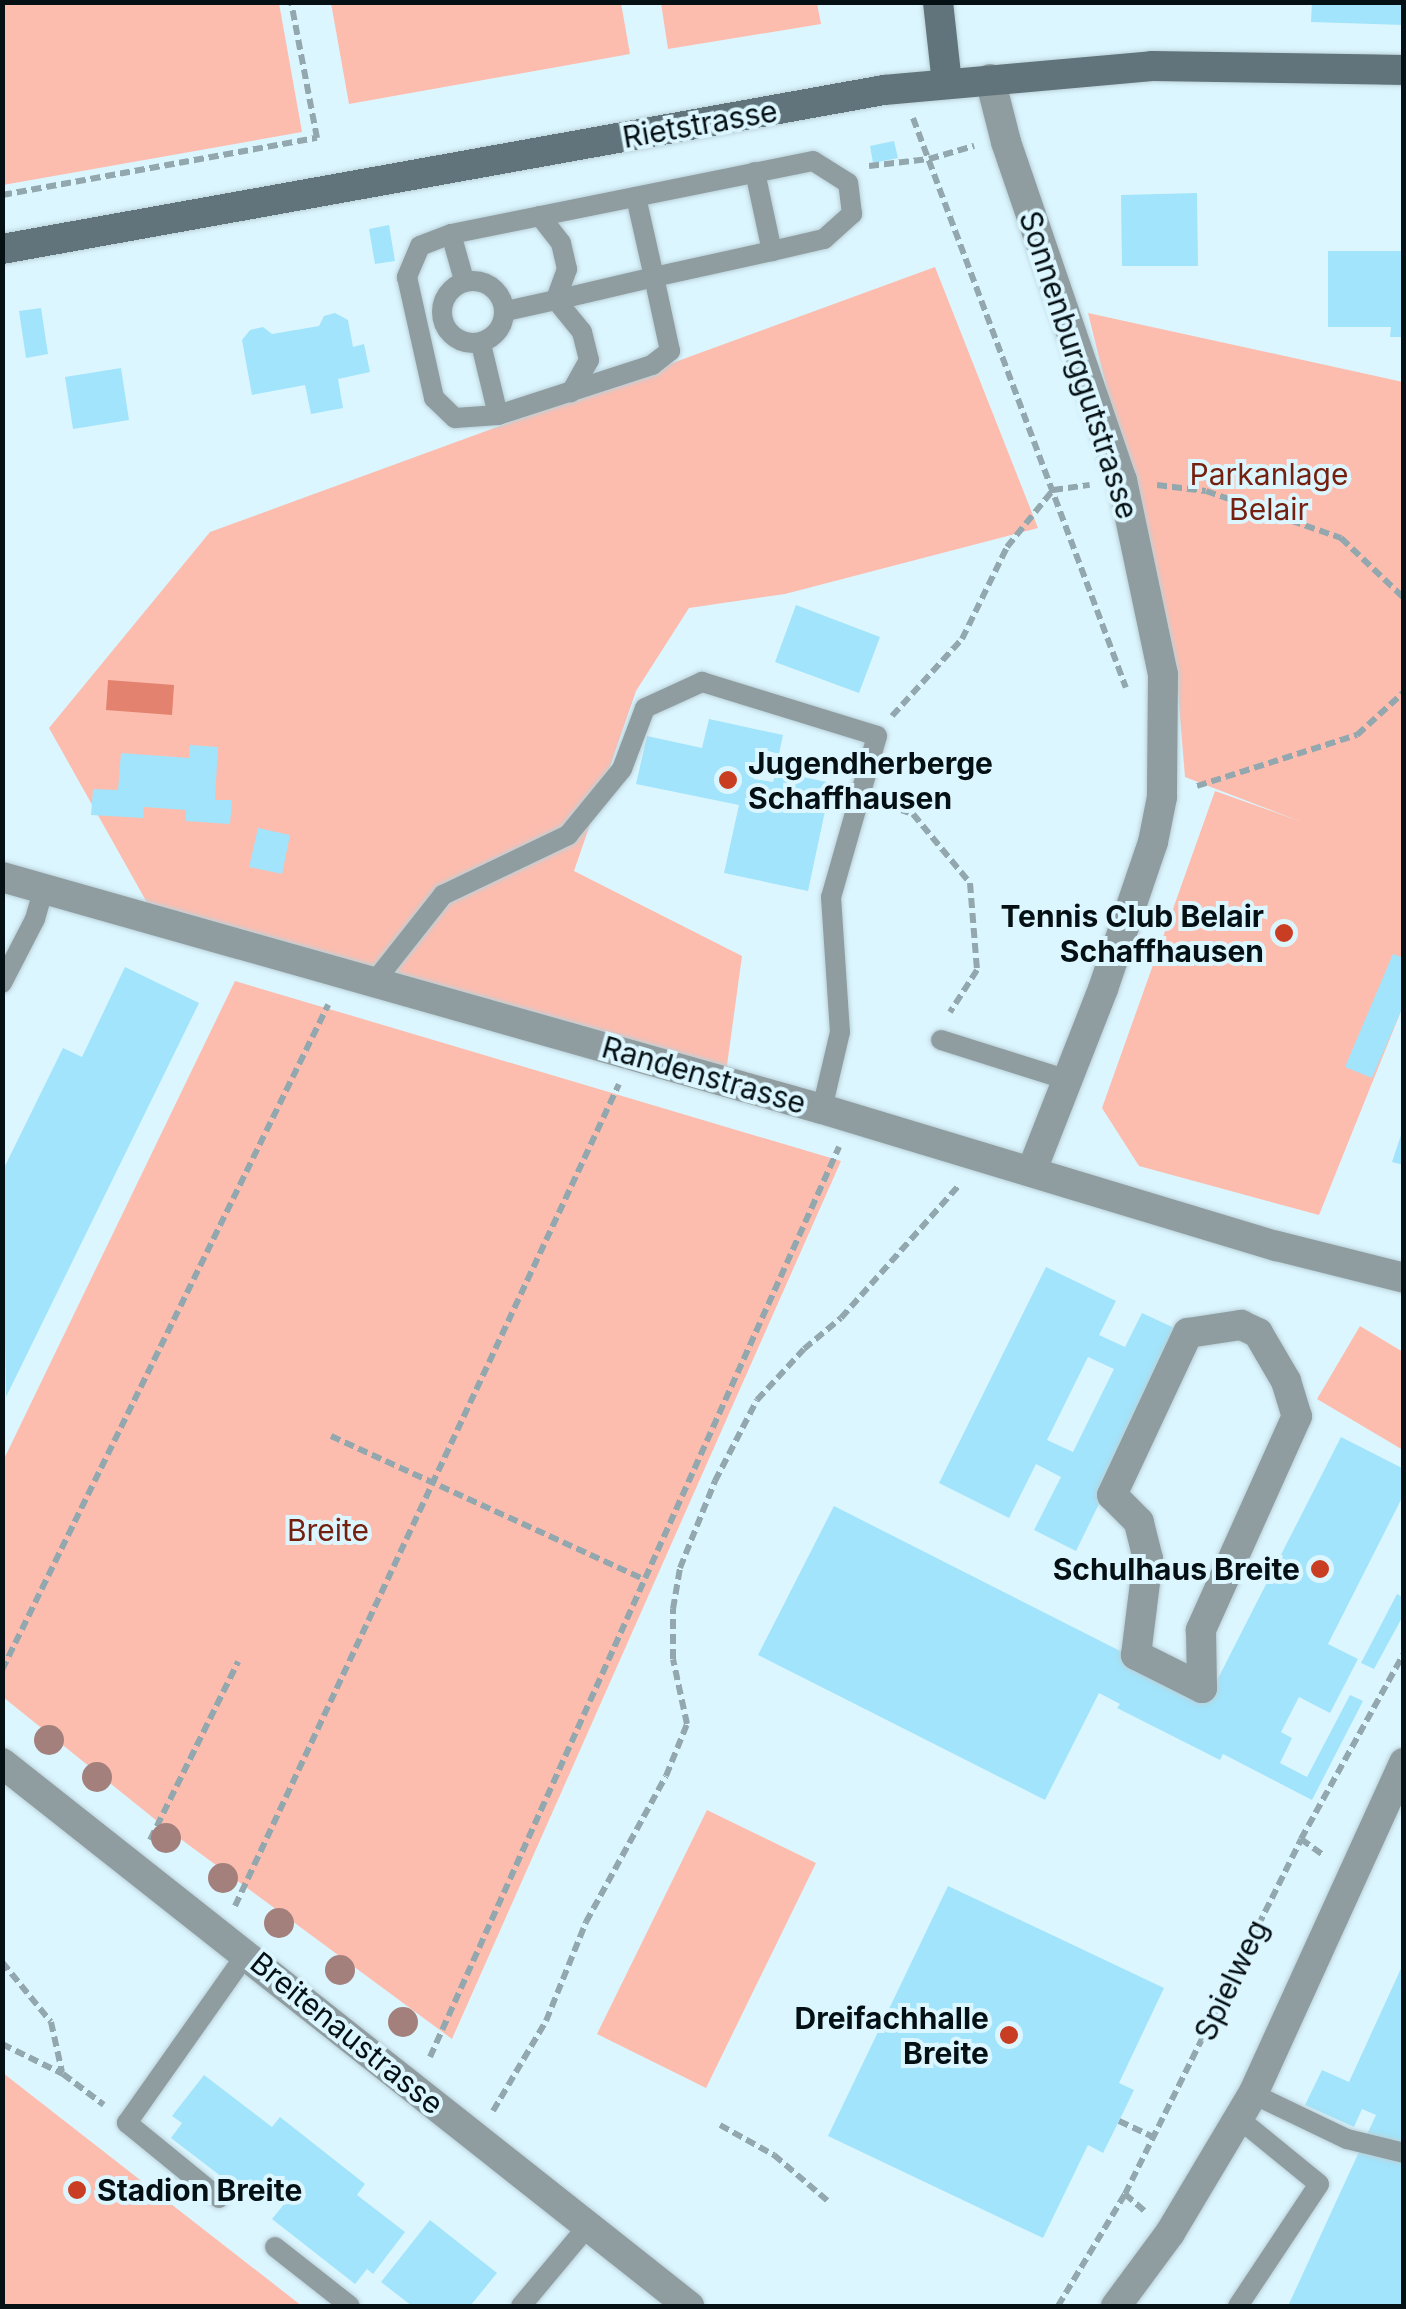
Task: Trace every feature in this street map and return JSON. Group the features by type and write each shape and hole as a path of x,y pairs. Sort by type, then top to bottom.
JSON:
{"street":[{"path":"938,2 947,83"},
{"name":"Rietstrasse","path":"2,249 884,90 1152,66 1404,70"},
{"name":"Sonnenburggutstrasse","path":"990,78 1006,142 1122,480 1163,674 1162,797 1139,888 1032,1170"},
{"name":"Randenstrasse","path":"2,877 822,1108 1276,1246 1404,1278"},
{"path":"1241,1325 1258,1333 1286,1381 1297,1416 1201,1630 1202,1688 1136,1655 1148,1560 1139,1522 1112,1494 1188,1333 1241,1325"},
{"path":"1116,2306 1170,2233 1246,2106 1404,1762"},
{"name":"Breitenaustrasse","path":"2,1763 689,2306"}],"lane":[{"path":"506,311 654,277 772,251 824,238 852,214 848,183 814,161 452,234 420,246 407,277 434,398 456,418 498,414 571,392 652,365 670,351 654,277 636,197"},
{"path":"755,172 772,251"},
{"path":"540,216 561,243 567,269 556,300"},
{"path":"452,234 464,280"},
{"path":"464,280 491,287 506,311 502,329 481,344 462,342 444,322 445,295 464,280"},
{"path":"556,300 582,332 589,360 571,392"},
{"path":"481,344 498,414"},
{"path":"375,981 443,895 568,835 622,769 645,708 702,682 877,736 831,897 840,1032 822,1108"},
{"path":"2,983 35,918 44,888"},
{"path":"941,1040 1065,1079"},
{"path":"219,2198 128,2123 246,1954"},
{"path":"1246,2106 1346,2139 1404,2152"},
{"path":"1238,2306 1319,2184 1246,2106"},
{"path":"521,2306 588,2226"},
{"path":"275,2247 350,2306"}],"path":[{"path":"2,196 317,138 292,2"},
{"path":"911,112 1119,674 1138,713 1162,740"},
{"path":"833,170 930,159 985,142"},
{"path":"1122,480 1206,491 1341,538 1404,598"},
{"path":"877,736 962,638 1007,547 1053,490"},
{"path":"1162,797 1357,735 1404,692"},
{"path":"860,797 913,814 970,883 977,970 950,1012"},
{"path":"2,1670 344,972"},
{"path":"222,1934 632,1056"},
{"path":"416,2088 852,1119"},
{"path":"478,2138 546,2021 586,1922 666,1776 686,1724 673,1659 673,1609 680,1568 715,1481 757,1400 804,1349 841,1318 872,1278 985,1158"},
{"path":"331,1436 645,1580"},
{"name":"Spielweg","path":"1058,2306 1153,2137 1301,1840 1404,1653"},
{"path":"136,1868 238,1662"},
{"path":"2,1962 51,2022 62,2074"},
{"path":"2,2044 62,2074 128,2123"},
{"path":"1119,2121 1153,2137"},
{"path":"720,2125 774,2155 829,2202"}],"green space":[{"path":"3,2 279,3 302,132 3,185"},
{"path":"331,3 621,3 630,54 349,104"},
{"path":"661,3 817,3 821,24 668,49"},
{"path":"935,267 1038,528 785,594 689,608 636,691 574,871 742,956 725,1080 159,924 49,728 210,532"},
{"name":"Parkanlage Belair","path":"1088,313 1403,382 1403,1006 1319,1215 1139,1166 1102,1108 1215,791 1302,822 1185,777 1176,668"},
{"name":"Breite","path":"235,981 841,1161 452,2039 167,1829 3,1697 3,1461"},
{"path":"1360,1326 1403,1352 1403,1450 1317,1399"},
{"path":"707,1810 816,1863 706,2088 597,2034"},
{"name":"Stadion Breite","path":"3,2073 302,2306 3,2306"}],"shaded area":[{"path":"108,680 174,685 172,715 106,710"}],"building":[{"path":"1312,2 1404,2 1404,25 1311,22"},
{"path":"894,141 898,158 873,163 870,146"},
{"path":"1197,193 1198,266 1122,266 1121,195"},
{"path":"389,225 395,261 375,264 369,229"},
{"path":"1328,251 1404,251 1404,337 1390,337 1391,327 1328,327"},
{"path":"41,308 48,354 26,358 19,311"},
{"path":"335,313 348,320 353,347 364,344 370,372 338,379 343,408 311,414 305,385 252,395 242,340 250,330 263,327 272,334 319,326 324,316"},
{"path":"121,368 129,420 73,429 65,377"},
{"path":"796,605 880,637 859,693 775,662"},
{"path":"709,719 783,735 779,754 761,749 754,779 773,782 776,771 831,783 808,891 724,873 739,805 636,784 647,736 702,748"},
{"path":"190,745 218,747 215,800 232,800 230,824 186,821 186,810 144,807 143,818 91,815 93,789 118,790 121,753 189,758"},
{"path":"258,828 290,835 282,874 249,867"},
{"path":"1393,954 1404,958 1404,1004 1372,1078 1345,1067"},
{"path":"125,967 199,1003 6,1397 2,1172 63,1048 82,1057"},
{"path":"1404,1126 1404,1165 1392,1162"},
{"path":"1046,1267 1116,1301 1099,1335 1125,1347 1142,1313 1183,1332 1076,1551 1034,1530 1061,1477 1036,1464 1009,1518 939,1483","holes":["1088,1357 1114,1369 1073,1452 1047,1440"]},
{"path":"1341,1437 1404,1469 1404,1494 1328,1644 1358,1659 1330,1713 1299,1697 1281,1732 1292,1738 1280,1763 1307,1777 1350,1695 1363,1701 1312,1800 1223,1754 1220,1760 1117,1708 1120,1704 1099,1693 1045,1800 758,1655 834,1506 1209,1696"},
{"path":"1397,1594 1404,1598 1404,1614 1374,1669 1361,1663"},
{"name":"Dreifachhalle Breite","path":"948,1886 1164,1988 1119,2083 1134,2090 1119,2121 1103,2153 1088,2145 1043,2238 828,2136"},
{"path":"1404,1962 1404,2306 1288,2306 1376,2115 1362,2109 1354,2127 1305,2105 1322,2070 1349,2082"},
{"path":"204,2075 272,2127 280,2117 365,2184 357,2195 405,2232 373,2274 367,2269 355,2284 272,2219 285,2203 263,2186 252,2200 171,2138 182,2123 172,2116"},
{"path":"430,2220 497,2273 470,2306 412,2306 381,2282"}],"place":[{"name":"Jugendherberge Schaffhausen","path":"728,780"},
{"name":"Tennis Club Belair Schaffhausen","path":"1284,933"},
{"name":"Schulhaus Breite","path":"1320,1569"},
{"name":"Dreifachhalle Breite","path":"1009,2035"},
{"name":"Stadion Breite","path":"77,2190"}]}
